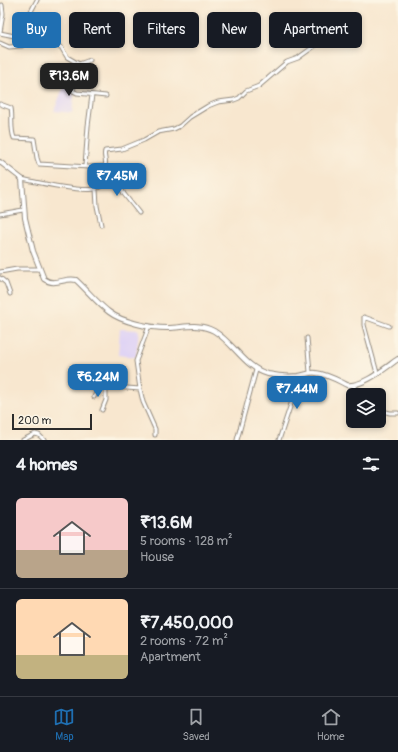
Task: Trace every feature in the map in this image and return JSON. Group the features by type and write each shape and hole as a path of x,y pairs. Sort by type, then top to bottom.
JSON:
{"main road":[{"path":"0,162 22,179 23,210 33,251 44,279 48,282 71,279 76,280 109,312 126,320 149,326 167,328 195,325 214,331 256,370 268,374 298,376 310,372 317,373 347,385 352,385 377,373 398,359"}],"street":[{"path":"31,12 37,0"},
{"path":"2,5 3,14 0,33 12,36"},
{"path":"0,43 12,47"},
{"path":"61,47 67,57 79,64"},
{"path":"0,104 11,108 14,138 34,139 36,158 39,164 98,167 105,166 105,151 122,149 144,140 158,132 174,129 208,106 218,102 239,98 246,91 259,86 287,62 298,58 312,48"},
{"path":"79,64 90,60"},
{"path":"79,64 72,89 77,93 106,96"},
{"path":"85,166 92,95"},
{"path":"0,169 4,165"},
{"path":"98,167 96,189 97,206 101,225"},
{"path":"22,179 85,190 96,189 107,181 117,179 124,194 139,213"},
{"path":"0,214 23,210"},
{"path":"0,272 17,269 40,269"},
{"path":"0,278 6,283 10,294"},
{"path":"377,373 364,325 364,317 389,326"},
{"path":"149,326 136,360 143,402 155,429 155,435"},
{"path":"307,338 310,372"},
{"path":"237,440 256,370"},
{"path":"279,440 291,404 298,376"},
{"path":"96,380 100,386 140,389"},
{"path":"352,385 355,388"},
{"path":"94,397 100,386"},
{"path":"102,410 106,400 106,387"},
{"path":"386,412 398,413"},
{"path":"23,440 35,434 39,435 44,440"}],"shaded area":[{"path":"64,86 75,88 72,113 54,111"},
{"path":"120,329 139,330 136,357 118,355"}]}
